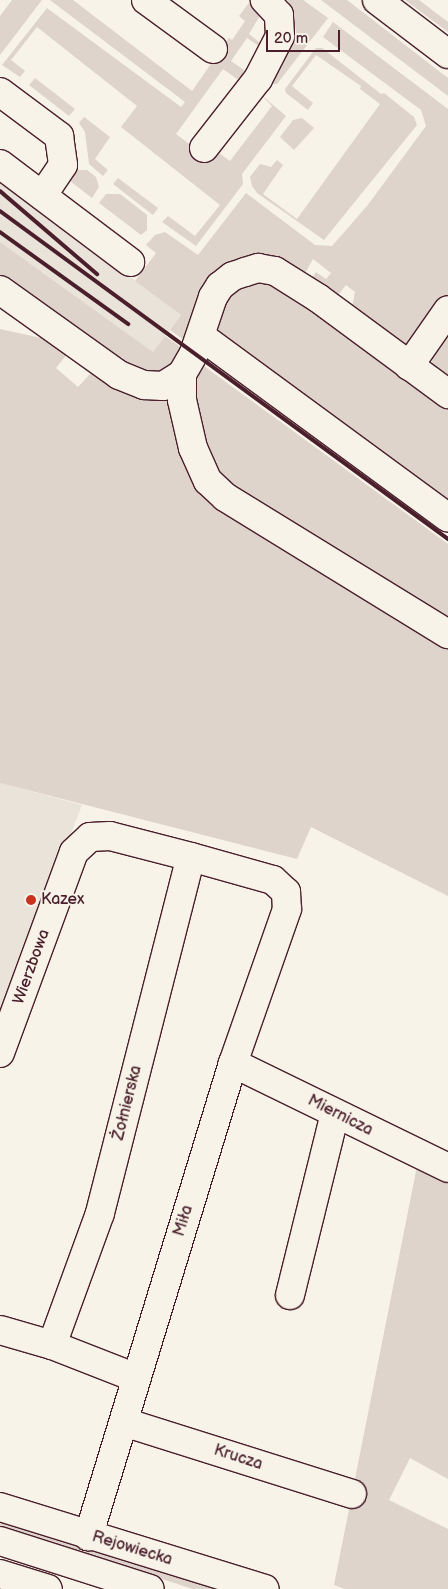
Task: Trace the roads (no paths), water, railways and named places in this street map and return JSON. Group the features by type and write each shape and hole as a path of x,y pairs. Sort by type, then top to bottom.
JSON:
{"main road":[{"path":"146,0 213,49"},
{"path":"204,148 258,79 280,36 279,15 265,0"},
{"path":"377,0 448,54"},
{"path":"0,92 59,136 63,165 42,196"},
{"path":"0,164 130,262"},
{"path":"448,394 298,285 275,271 258,268 233,276 220,286 213,297 202,337 182,374 182,400 193,448 208,481 225,497 448,634"},
{"path":"0,290 119,375 144,385 163,386 182,374"},
{"path":"409,366 448,310"},
{"path":"202,337 448,518"},
{"name":"Wierzbowa","path":"0,1053 74,852 90,838 110,836 191,857"},
{"name":"Miła","path":"88,1536 233,1063 287,909 286,892 273,880 191,857"},
{"name":"Żołnierska","path":"52,1345 100,1213 191,857"},
{"name":"Miernicza","path":"233,1063 334,1113 443,1163"},
{"path":"290,1296 334,1113"},
{"path":"0,1330 52,1345 136,1378"},
{"name":"Krucza","path":"124,1422 352,1494"},
{"name":"Rejowiecka","path":"0,1507 88,1536 265,1589"},
{"name":"Rejowiecka","path":"0,1541 150,1589"},
{"path":"0,1574 48,1589"}],"railway":[{"path":"0,191 97,274"},
{"path":"0,211 448,539"},
{"path":"0,232 128,324"}],"place":[{"name":"Kazex","path":"31,900"}]}
